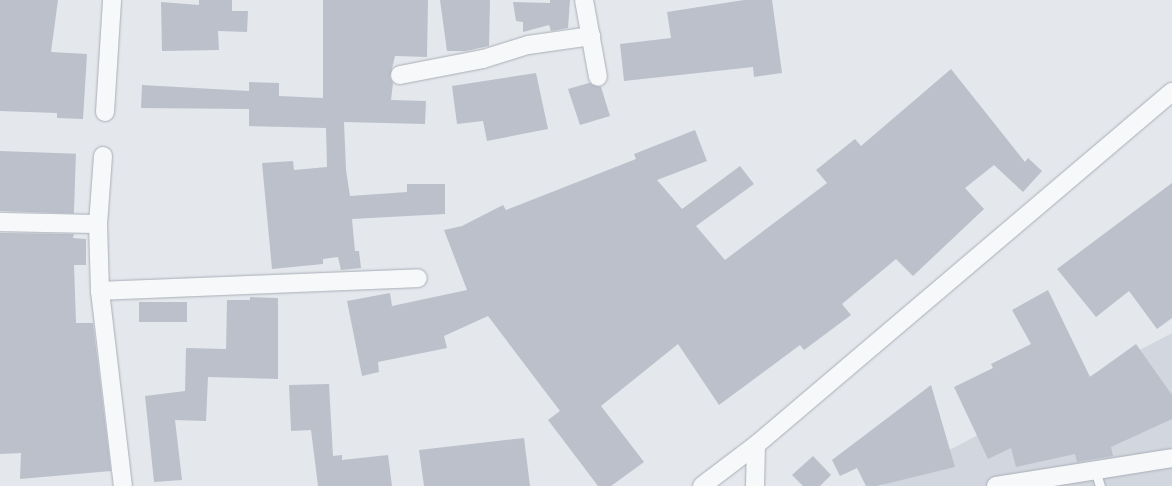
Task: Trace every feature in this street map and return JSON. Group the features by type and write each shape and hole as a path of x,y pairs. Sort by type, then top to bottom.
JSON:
{"street":[{"path":"105,112 112,0"},
{"path":"584,0 598,76"},
{"path":"400,75 483,59 528,45 591,36"},
{"path":"702,486 756,446 1172,92"},
{"path":"103,156 98,224 100,291 123,486"},
{"path":"0,222 98,224"},
{"path":"100,291 418,278"},
{"path":"755,486 756,446"},
{"path":"996,486 1098,479 1172,458"}],"shaded area":[{"path":"1172,333 1172,486 881,486"}],"building":[{"path":"0,0 58,0 51,52 87,54 83,119 57,118 57,113 0,111"},
{"path":"199,0 232,0 232,11 248,11 247,32 218,31 219,50 162,51 161,2 199,5"},
{"path":"323,0 428,0 427,57 395,56 390,77 393,83 391,100 426,101 425,124 344,122 346,170 350,196 407,192 407,184 445,184 445,214 352,219 355,251 359,251 361,268 341,270 338,257 323,259 323,264 272,269 262,163 293,161 294,170 327,167 326,128 249,126 249,109 141,108 142,85 249,91 249,82 279,83 279,96 323,98"},
{"path":"440,0 490,0 489,46 466,51 447,51"},
{"path":"550,0 570,0 568,28 551,31 549,25 523,32 523,22 516,21 513,2 550,3"},
{"path":"744,0 772,0 782,73 754,77 753,67 624,81 620,44 671,38 667,12"},
{"path":"951,69 1025,162 1028,158 1042,171 1023,192 994,165 965,188 984,209 913,276 896,259 842,304 851,315 804,350 800,345 719,405 678,344 601,406 644,462 611,486 598,486 548,420 560,411 488,316 444,336 447,348 378,362 379,372 362,376 347,301 390,293 392,306 467,290 444,230 462,226 503,205 506,210 636,159 634,154 695,130 707,161 657,180 682,209 740,166 754,184 696,226 725,260 827,183 816,170 855,139 861,146"},
{"path":"536,73 548,129 487,141 483,121 457,124 452,86"},
{"path":"589,83 601,87 610,116 580,125 568,89"},
{"path":"0,151 76,154 74,214 0,211"},
{"path":"1172,183 1172,318 1157,329 1129,291 1096,317 1057,269"},
{"path":"0,233 74,234 73,238 86,239 86,265 74,265 76,323 93,323 111,471 20,479 21,453 0,454"},
{"path":"1048,290 1090,377 1136,344 1172,395 1172,419 1111,447 1113,456 1077,462 1075,454 1016,467 1011,448 988,459 954,387 993,368 991,364 1031,344 1012,310"},
{"path":"250,297 278,298 278,379 208,377 206,421 175,420 182,480 154,482 145,396 185,391 186,348 226,349 227,300 250,300"},
{"path":"139,302 187,302 187,322 139,322"},
{"path":"329,384 333,456 342,455 342,460 388,455 392,486 318,486 311,430 291,431 289,385"},
{"path":"931,385 955,467 877,486 866,486 857,468 840,476 832,460"},
{"path":"524,438 530,486 424,486 419,450"},
{"path":"813,456 831,475 820,486 803,486 792,475"}]}
